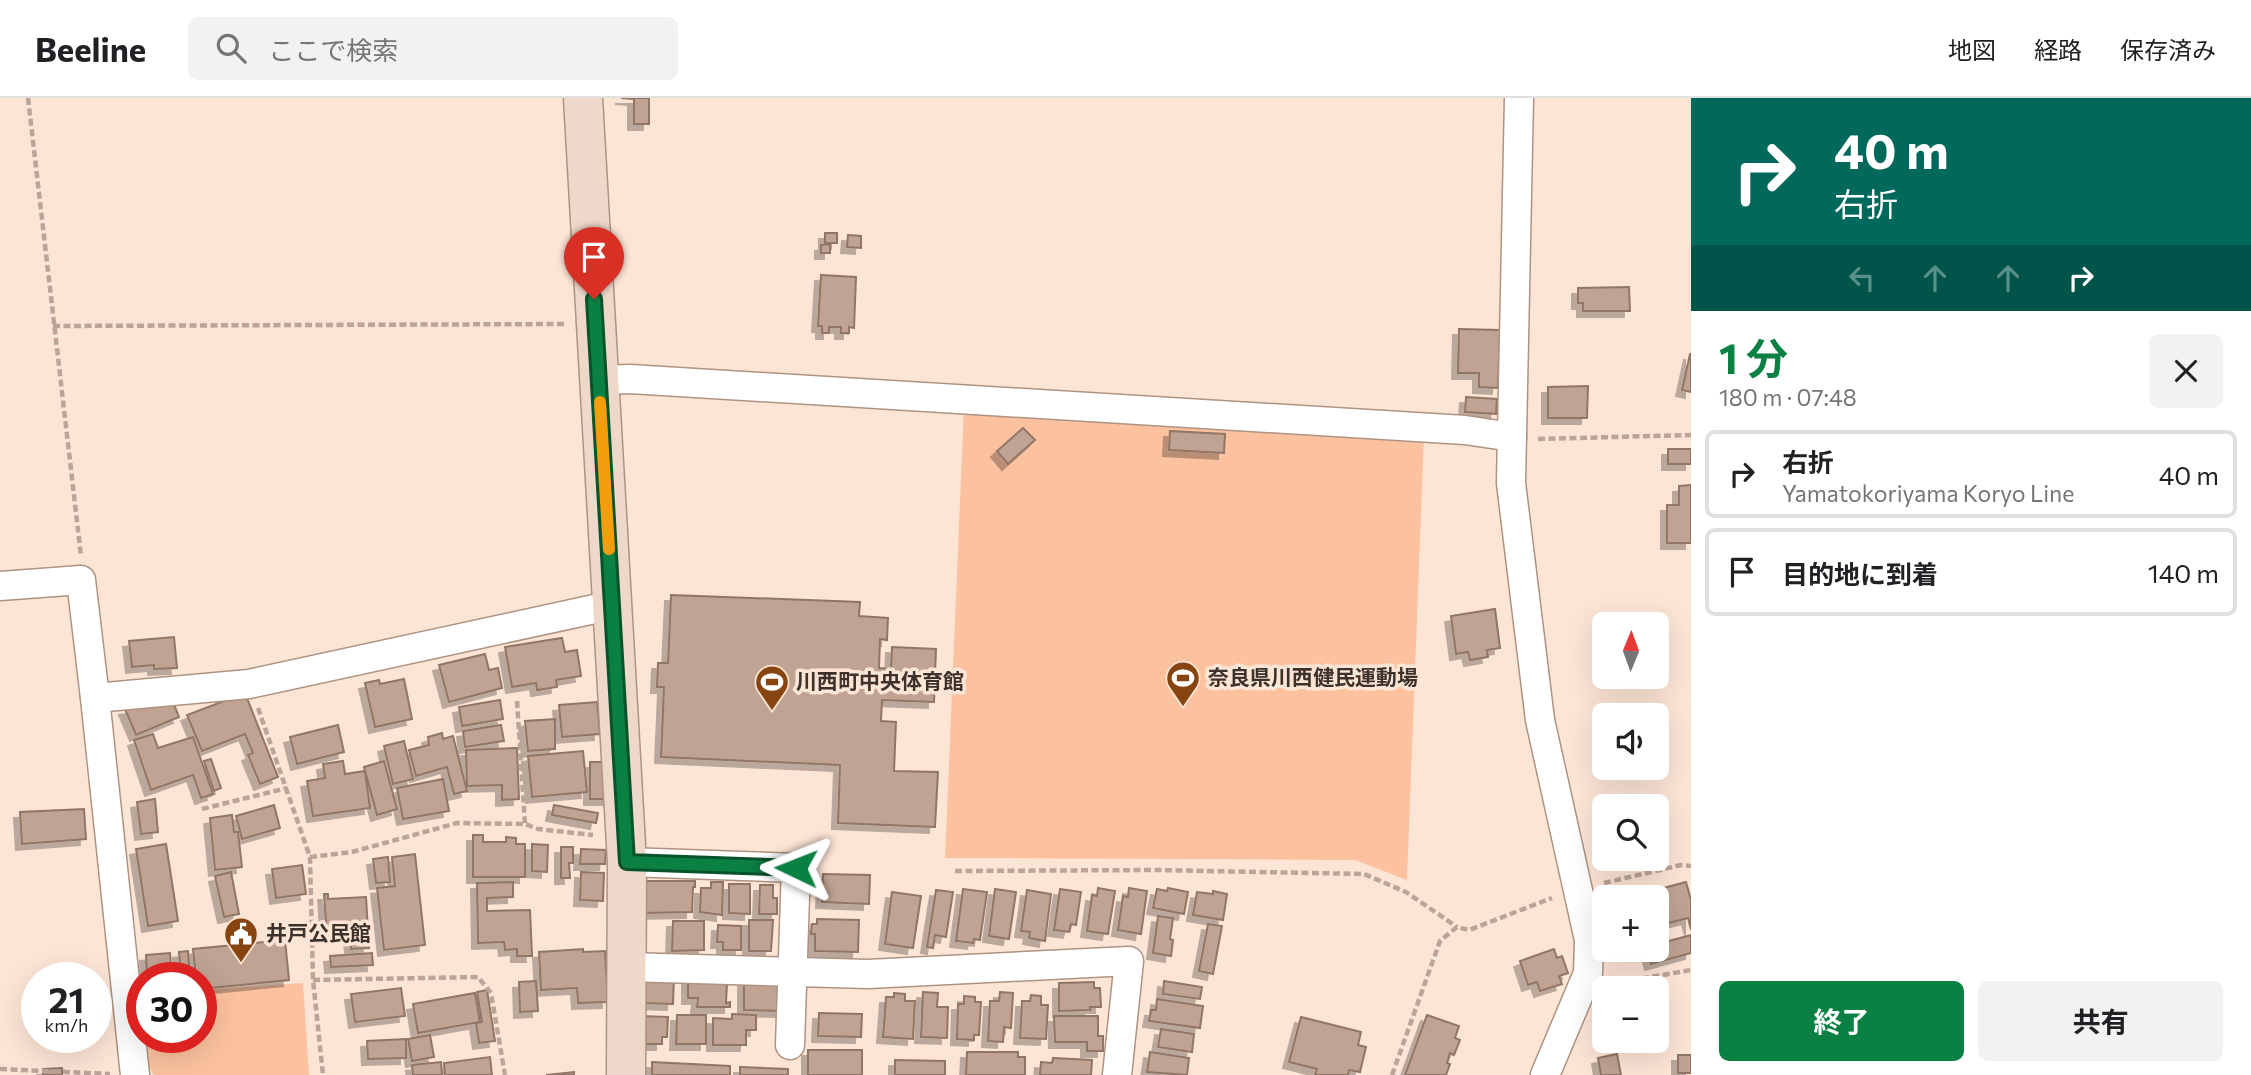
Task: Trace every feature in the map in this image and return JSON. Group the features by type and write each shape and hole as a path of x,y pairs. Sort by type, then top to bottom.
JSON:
{"main road":[{"path":"583,98 626,850 625,1075"}],"street":[{"path":"1519,98 1511,483 1540,720 1589,940 1588,973 1545,1075"},
{"path":"599,380 630,379 1465,429 1511,436"},
{"path":"0,586 81,580 135,1075"},
{"path":"95,698 249,684 613,605"},
{"path":"626,850 796,868 790,1045"},
{"path":"627,967 868,974 1129,961 1117,1075"}],"path":[{"path":"28,98 82,568 81,580"},
{"path":"53,326 595,324"},
{"path":"1511,436 1521,439 1691,435"},
{"path":"249,684 310,857 313,980 323,1075"},
{"path":"517,701 525,824"},
{"path":"202,809 287,788"},
{"path":"310,857 352,852 457,823 525,824 538,830 626,850"},
{"path":"954,871 1155,870 1364,874 1406,892 1457,927 1469,930 1579,888 1681,865 1691,866"},
{"path":"1392,1075 1440,941 1457,927"},
{"path":"1588,973 1611,984 1691,970"},
{"path":"313,980 478,977 491,993 505,1075"},
{"path":"0,1069 135,1075"}],"shaded area":[{"name":"奈良県川西健民運動場","path":"964,407 1424,435 1407,880 1355,860 945,858"},
{"path":"303,983 309,1075 154,1075 148,1066 147,1053 217,1053 217,989"}],"building":[{"path":"621,98 649,98 649,124 634,124 634,99"},
{"path":"825,233 837,233 837,243 825,243"},
{"path":"848,235 861,236 861,248 847,247"},
{"path":"830,244 830,253 821,253 821,245"},
{"path":"821,275 856,277 854,328 849,327 849,333 841,333 841,327 829,327 829,333 822,333 822,326 818,326"},
{"path":"1629,287 1630,311 1583,311 1583,303 1578,303 1578,288"},
{"path":"1459,329 1500,330 1498,388 1479,387 1479,373 1458,373"},
{"path":"1691,354 1691,392 1682,390"},
{"path":"1588,386 1587,418 1548,418 1548,387"},
{"path":"1466,397 1497,399 1496,414 1465,412"},
{"path":"1023,428 1035,440 1008,464 997,451"},
{"path":"1170,431 1225,434 1224,453 1169,450"},
{"path":"1668,449 1691,449 1691,464 1668,464"},
{"path":"1691,485 1691,543 1667,543 1667,505 1679,505 1679,486"},
{"name":"川西町中央体育館","path":"671,595 860,602 859,616 888,618 887,640 880,639 879,668 891,669 892,647 936,649 934,702 882,700 881,721 896,722 894,771 938,772 935,827 838,823 840,765 661,757 664,687 657,687 658,663 668,663"},
{"path":"1495,609 1500,648 1487,650 1488,657 1470,660 1468,652 1456,654 1451,616"},
{"path":"174,637 177,668 154,669 154,665 132,667 129,641"},
{"path":"562,638 565,652 577,650 581,676 556,680 557,687 537,690 536,683 512,687 505,647"},
{"path":"485,654 489,670 498,668 502,688 449,702 439,665"},
{"path":"404,679 412,719 375,727 365,683 379,680 380,684"},
{"path":"245,693 278,777 260,784 248,755 253,753 245,734 202,751 187,715"},
{"path":"500,700 503,719 462,726 459,707"},
{"path":"173,702 179,717 136,735 125,709"},
{"path":"597,702 600,734 562,737 559,705"},
{"path":"555,719 555,749 528,751 525,721"},
{"path":"338,725 344,752 297,764 290,737"},
{"path":"501,725 504,741 465,747 463,731"},
{"path":"442,733 443,739 453,736 467,791 454,794 447,767 416,776 409,750 429,745 428,737"},
{"path":"153,734 158,748 193,737 213,794 201,798 193,775 151,790 134,740"},
{"path":"404,741 413,779 393,784 384,746"},
{"path":"517,748 519,799 502,800 502,785 467,786 466,750"},
{"path":"583,751 587,792 532,797 528,756"},
{"path":"211,759 221,788 214,791 204,761"},
{"path":"343,761 345,774 365,771 370,808 313,816 307,781 325,778 323,764"},
{"path":"384,761 397,809 377,815 364,767"},
{"path":"590,762 610,762 610,799 590,799"},
{"path":"443,779 449,811 403,819 397,788"},
{"path":"155,799 158,832 141,834 137,802"},
{"path":"274,805 280,828 242,839 236,816"},
{"path":"554,805 598,813 596,823 552,815"},
{"path":"84,809 86,839 22,844 20,812"},
{"path":"232,815 234,832 238,832 242,867 215,870 210,818"},
{"path":"473,835 483,835 483,842 506,842 506,837 516,838 516,844 525,844 525,877 473,877"},
{"path":"166,844 178,921 148,926 136,849"},
{"path":"532,844 548,845 547,872 532,871"},
{"path":"561,847 573,847 573,863 569,863 570,878 561,878"},
{"path":"581,849 606,850 605,864 580,864"},
{"path":"415,854 425,945 384,950 377,888 395,886 392,857"},
{"path":"388,857 390,882 376,883 373,859"},
{"path":"302,865 306,894 276,898 272,869"},
{"path":"231,872 239,914 224,917 215,876"},
{"path":"581,872 604,873 603,901 580,900"},
{"path":"823,874 870,875 869,904 822,902"},
{"path":"645,881 695,881 692,912 642,913"},
{"path":"513,882 513,897 487,898 487,911 530,910 532,956 517,956 517,949 505,950 504,942 478,943 477,883"},
{"path":"711,882 723,882 722,915 700,912 701,888 711,888"},
{"path":"1686,882 1691,900 1691,930 1688,918 1669,923 1669,887"},
{"path":"729,884 750,884 750,914 729,913"},
{"path":"760,885 773,885 773,898 777,898 777,914 759,914"},
{"path":"1098,888 1115,891 1108,934 1087,931 1092,895 1097,896"},
{"path":"1129,888 1147,891 1141,934 1118,930 1123,896 1128,897"},
{"path":"1168,888 1188,892 1184,914 1153,908 1157,889 1167,891"},
{"path":"963,889 987,892 980,940 974,939 973,943 956,941"},
{"path":"995,889 1016,892 1009,939 989,936"},
{"path":"1060,889 1081,892 1076,925 1071,924 1069,932 1054,930"},
{"path":"936,890 953,892 946,937 935,935 933,948 927,947"},
{"path":"1027,890 1051,894 1045,941 1029,938 1030,932 1021,931"},
{"path":"1213,891 1227,894 1223,920 1193,915 1197,892 1213,894"},
{"path":"892,892 921,896 913,948 885,944"},
{"path":"324,894 328,894 328,899 366,897 369,948 351,949 350,935 327,937"},
{"path":"1158,916 1173,918 1171,956 1153,953"},
{"path":"817,919 859,920 858,952 815,951 815,934 811,934 812,924 817,924"},
{"path":"749,920 773,920 771,951 749,951"},
{"path":"673,921 704,921 704,950 672,951"},
{"path":"1208,924 1222,926 1213,974 1199,971"},
{"path":"718,925 741,926 741,950 723,950 723,942 717,942"},
{"path":"1691,935 1691,953 1669,959 1669,941"},
{"name":"井戸公民館","path":"285,940 289,980 217,987 217,962 194,962 193,949"},
{"path":"583,949 583,952 605,951 608,1002 578,1003 577,988 541,990 539,952"},
{"path":"1554,949 1557,958 1562,956 1568,973 1559,976 1562,984 1540,991 1537,982 1528,985 1520,961"},
{"path":"188,951 189,962 180,962 179,952"},
{"path":"170,953 171,962 146,962 146,955"},
{"path":"372,953 373,965 331,967 330,956"},
{"path":"674,974 673,1004 640,1003 641,975"},
{"path":"688,978 727,983 726,1003 730,1002 730,1007 697,1007 698,998 688,998"},
{"path":"744,980 781,980 781,1011 744,1010"},
{"path":"536,981 538,1011 520,1012 519,982"},
{"path":"1164,981 1202,987 1200,999 1163,994"},
{"path":"1094,982 1094,988 1100,988 1101,1007 1059,1011 1059,983"},
{"path":"401,988 405,1016 355,1022 351,994"},
{"path":"487,990 495,1041 479,1043 476,1023 482,1022 477,992"},
{"path":"923,992 938,993 937,1007 948,1007 947,1038 921,1037"},
{"path":"1000,992 1013,993 1011,1028 1004,1027 1003,1042 988,1041 990,1001 999,1001"},
{"path":"475,993 480,1022 418,1033 413,1004"},
{"path":"894,993 905,994 905,1001 915,1001 913,1039 883,1037 886,997 894,997"},
{"path":"1031,995 1041,996 1041,1005 1048,1005 1046,1039 1020,1038 1022,1001 1030,1001"},
{"path":"964,996 975,997 975,1002 981,1002 979,1035 974,1035 974,1040 957,1039 958,1004 964,1004"},
{"path":"1157,999 1203,1006 1200,1028 1149,1021 1151,1010 1156,1010"},
{"path":"819,1013 862,1014 861,1037 818,1036"},
{"path":"732,1014 756,1015 756,1030 746,1030 746,1045 713,1045 713,1018 732,1019"},
{"path":"677,1015 706,1015 706,1044 676,1044"},
{"path":"1427,1015 1459,1026 1455,1038 1460,1040 1454,1055 1450,1053 1446,1075 1405,1075"},
{"path":"641,1016 668,1017 667,1037 662,1037 662,1044 640,1044"},
{"path":"1054,1016 1098,1016 1098,1036 1103,1036 1103,1051 1087,1051 1087,1042 1055,1042"},
{"path":"1301,1017 1361,1032 1358,1045 1366,1047 1360,1072 1349,1070 1348,1075 1315,1075 1317,1069 1289,1062"},
{"path":"1161,1029 1194,1034 1192,1052 1158,1047"},
{"path":"430,1035 434,1057 412,1061 408,1039"},
{"path":"406,1039 406,1058 368,1059 367,1041"},
{"path":"808,1050 862,1050 862,1075 808,1075"},
{"path":"967,1052 1018,1052 1018,1057 1025,1057 1025,1075 966,1075"},
{"path":"1150,1052 1189,1058 1187,1075 1147,1072"},
{"path":"1617,1054 1621,1075 1601,1075 1598,1058"},
{"path":"1678,1055 1691,1055 1691,1073 1678,1073"},
{"path":"490,1057 492,1075 445,1075 444,1063"},
{"path":"1053,1058 1092,1060 1091,1075 1040,1075 1041,1062 1052,1063"},
{"path":"895,1060 945,1061 945,1075 895,1075"},
{"path":"441,1062 442,1075 413,1075 412,1065"},
{"path":"652,1062 730,1066 730,1075 652,1075"},
{"path":"740,1067 788,1069 788,1075 740,1075"},
{"path":"62,1068 62,1075 43,1075 43,1069"},
{"path":"574,1072 574,1075 546,1075"}],"slow traffic":[{"path":"600,402 609,549"}],"place":[{"name":"奈良県川西健民運動場","path":"1183,708"},
{"name":"川西町中央体育館","path":"772,712"},
{"name":"井戸公民館","path":"241,964"}],"route":[{"path":"594,299 627,862 796,868"}]}
